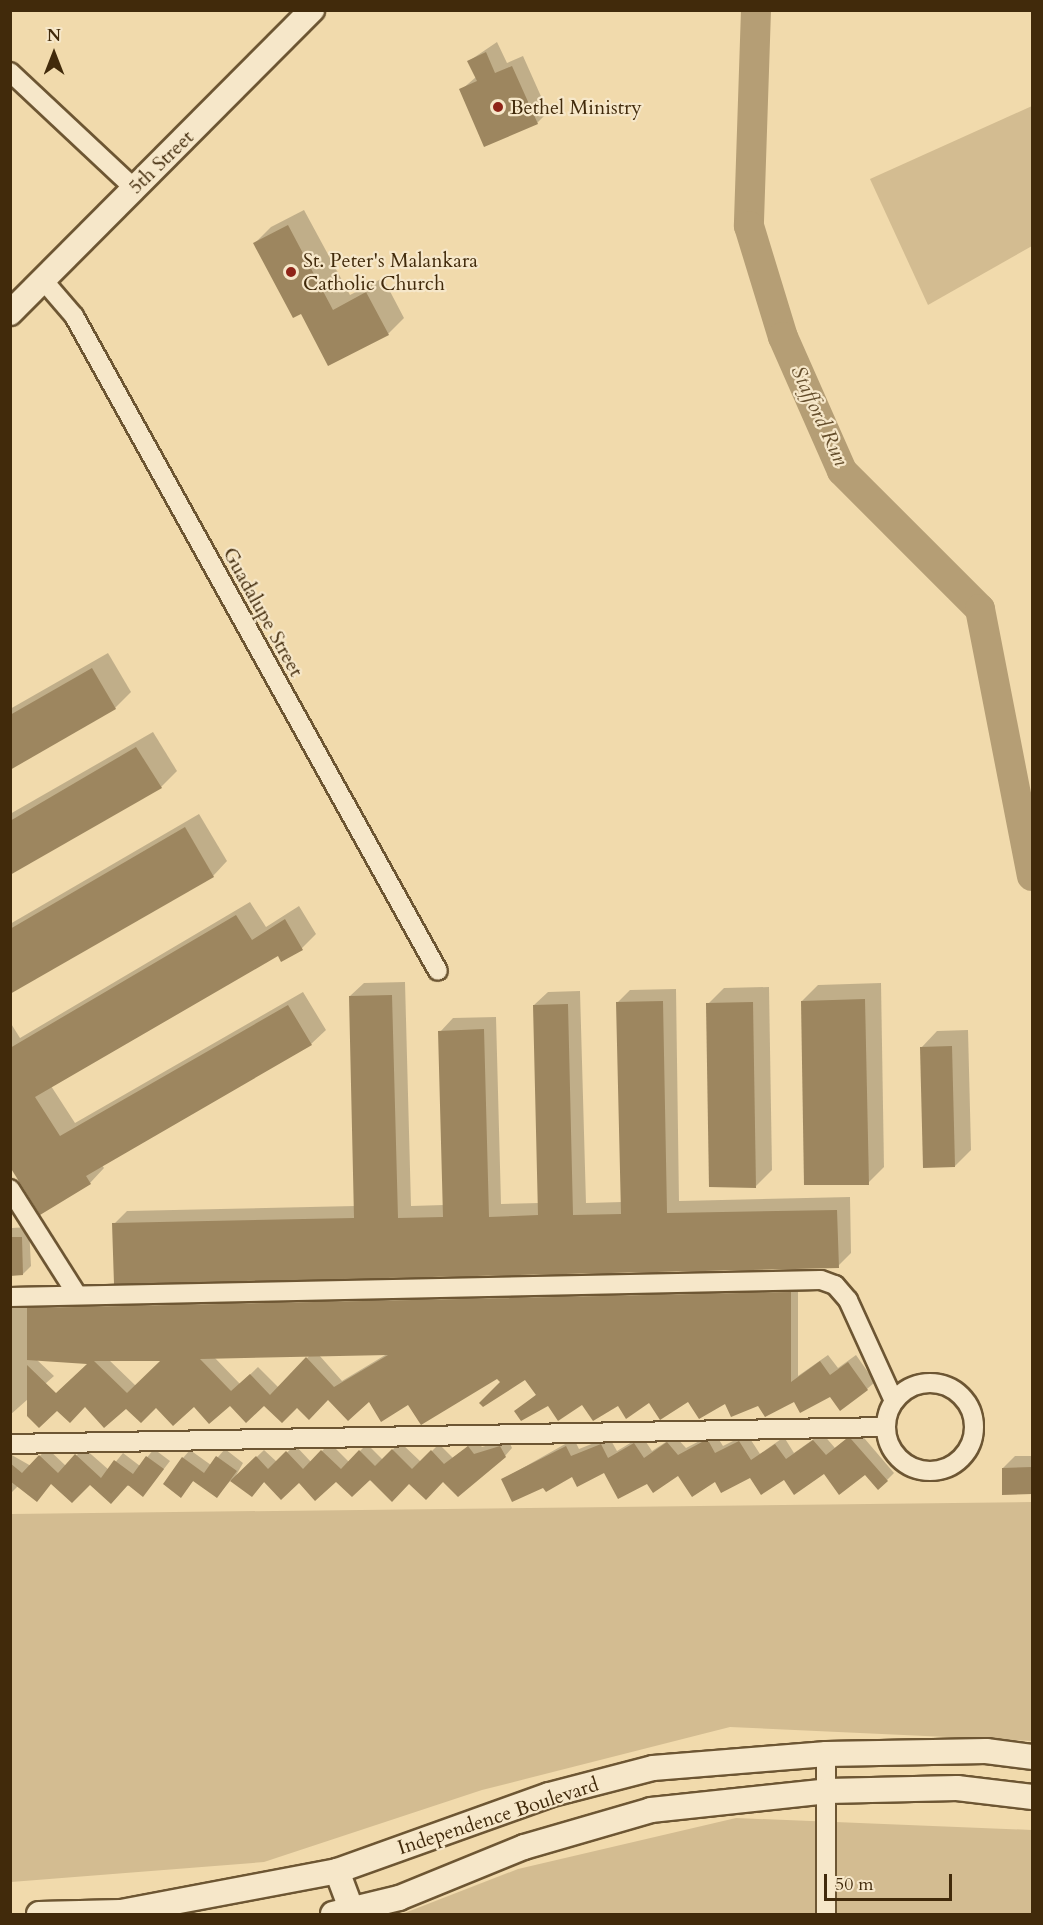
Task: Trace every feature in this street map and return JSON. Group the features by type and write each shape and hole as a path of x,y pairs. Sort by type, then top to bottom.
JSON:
{"main road":[{"name":"5th Street","path":"10,313 312,10"},
{"name":"Independence Boulevard","path":"39,1914 121,1912 337,1871 549,1795 653,1768 826,1754 986,1751 1032,1757"},
{"name":"Independence Boulevard","path":"342,1913 399,1898 524,1847 651,1810 828,1791 957,1788 1032,1797"},
{"path":"337,1871 342,1913"}],"street":[{"path":"10,72 134,188"},
{"name":"Guadalupe Street","path":"43,280 74,316 438,971"},
{"path":"10,1190 76,1293"},
{"path":"10,1296 821,1280 834,1285 848,1300 894,1401"},
{"path":"930,1382 953,1388 969,1404 975,1427 969,1450 953,1466 930,1472 907,1466 891,1450 885,1427 894,1401 907,1388 930,1382"},
{"path":"10,1444 885,1427"},
{"path":"826,1754 828,1791 826,1914"}],"shaded area":[{"path":"1032,106 1032,246 928,305 870,179"},
{"path":"1032,1502 1032,1741 730,1727 482,1790 264,1862 11,1882 11,1514"},
{"path":"736,1818 1032,1830 1032,1914 402,1914 518,1869"}],"building":[{"name":"Bethel Ministry","path":"486,52 495,73 512,66 538,124 484,147 459,89 477,81 467,61"},
{"path":"288,225 333,310 366,292 389,335 328,366 301,314 293,318 253,243"},
{"path":"92,668 116,709 10,770 10,715"},
{"path":"136,747 162,788 10,875 10,821"},
{"path":"185,827 214,877 10,994 10,929"},
{"path":"236,915 252,940 285,919 303,950 281,962 278,956 35,1097 60,1136 288,1005 312,1045 86,1176 91,1184 40,1215 10,1167 10,1048"},
{"path":"392,995 398,1218 443,1217 438,1031 484,1029 489,1217 538,1215 533,1005 568,1004 573,1215 621,1214 616,1002 663,1001 667,1213 837,1210 839,1268 114,1284 112,1223 354,1218 349,996"},
{"path":"865,999 869,1185 804,1185 801,1001"},
{"path":"753,1002 756,1188 709,1187 706,1003"},
{"path":"952,1046 955,1167 923,1168 920,1047"},
{"path":"10,1237 22,1237 23,1275 10,1276"},
{"path":"791,1292 791,1382 820,1361 830,1375 848,1362 868,1390 840,1411 830,1397 800,1413 794,1402 765,1417 758,1406 731,1417 725,1404 699,1419 688,1402 660,1420 649,1403 626,1419 618,1406 593,1421 582,1405 558,1421 548,1406 521,1421 514,1411 536,1395 525,1380 483,1407 479,1403 500,1382 497,1379 421,1425 408,1405 381,1422 369,1402 348,1421 328,1400 309,1420 297,1408 282,1423 264,1406 246,1423 230,1406 209,1424 194,1407 173,1426 156,1408 141,1423 126,1409 104,1428 85,1407 70,1423 57,1411 39,1428 27,1416 27,1365 56,1393 87,1364 27,1360 27,1308","holes":["388,1355 334,1387 306,1357 270,1395 250,1374 231,1391 200,1359","94,1361 160,1361 127,1393"]},
{"path":"846,1439 851,1439 888,1481 878,1490 865,1475 839,1495 824,1474 794,1495 784,1480 761,1495 750,1478 721,1493 715,1482 692,1497 678,1476 653,1493 647,1484 618,1499 604,1473 577,1487 572,1477 546,1492 543,1488 512,1502 501,1479 566,1446 571,1456 601,1444 608,1458 634,1443 644,1458 667,1442 678,1455 702,1442 709,1442 715,1453 739,1441 751,1460 775,1444 786,1459 813,1440 826,1455"},
{"path":"468,1446 474,1454 500,1446 506,1457 458,1497 443,1482 426,1500 409,1484 392,1502 370,1480 352,1497 336,1482 315,1501 299,1483 281,1500 264,1482 252,1497 230,1481 256,1456 268,1469 286,1451 303,1469 321,1450 341,1469 359,1450 375,1466 392,1449 412,1469 431,1450 444,1464"},
{"path":"75,1454 101,1478 114,1460 133,1474 146,1456 164,1469 143,1497 128,1485 111,1504 90,1485 72,1503 51,1484 37,1502 10,1481 10,1463 22,1473 39,1455 58,1473"},
{"path":"216,1456 237,1471 217,1498 193,1481 181,1498 163,1484 182,1457 204,1473"},
{"path":"1032,1467 1032,1494 1002,1495 1002,1468"}],"waterway":[{"name":"Stafford Run","path":"756,10 749,226 783,337 842,471 980,609 1032,876"}],"place":[{"name":"Bethel Ministry","path":"498,107"},
{"name":"St. Peter's Malankara Catholic Church","path":"291,272"}]}
